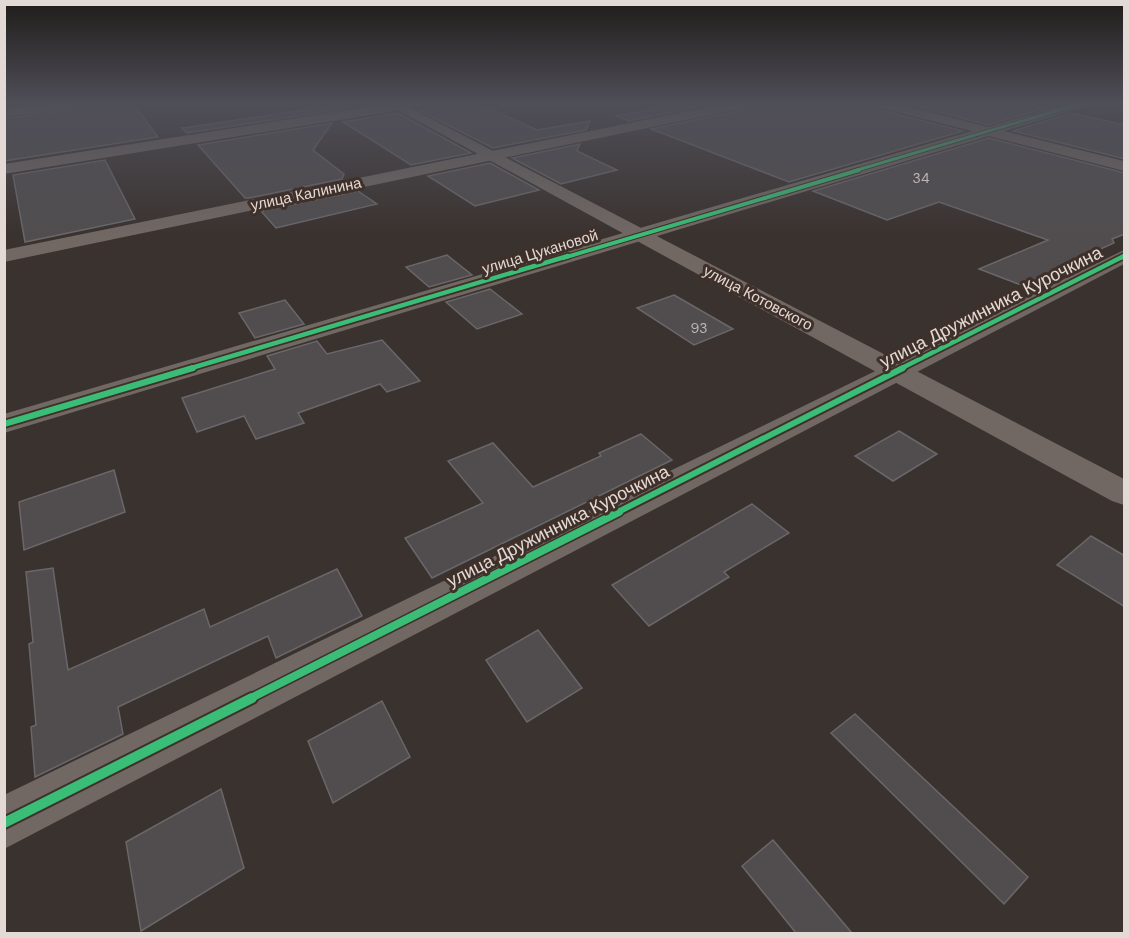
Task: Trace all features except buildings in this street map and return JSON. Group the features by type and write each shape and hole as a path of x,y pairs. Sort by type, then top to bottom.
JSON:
{"street":[{"path":"4,169 140,147"},
{"name":"улица Котовского","path":"475,147 1125,493"},
{"name":"улица Калинина","path":"4,256 535,147"},
{"name":"улица Цукановой","path":"4,424 940,147"},
{"path":"1049,147 1125,166"},
{"name":"улица Дружинника Курочкина","path":"4,823 1125,256"}],"cycle path":[{"path":"4,424 936,147"},
{"path":"4,823 1124,256"}]}
